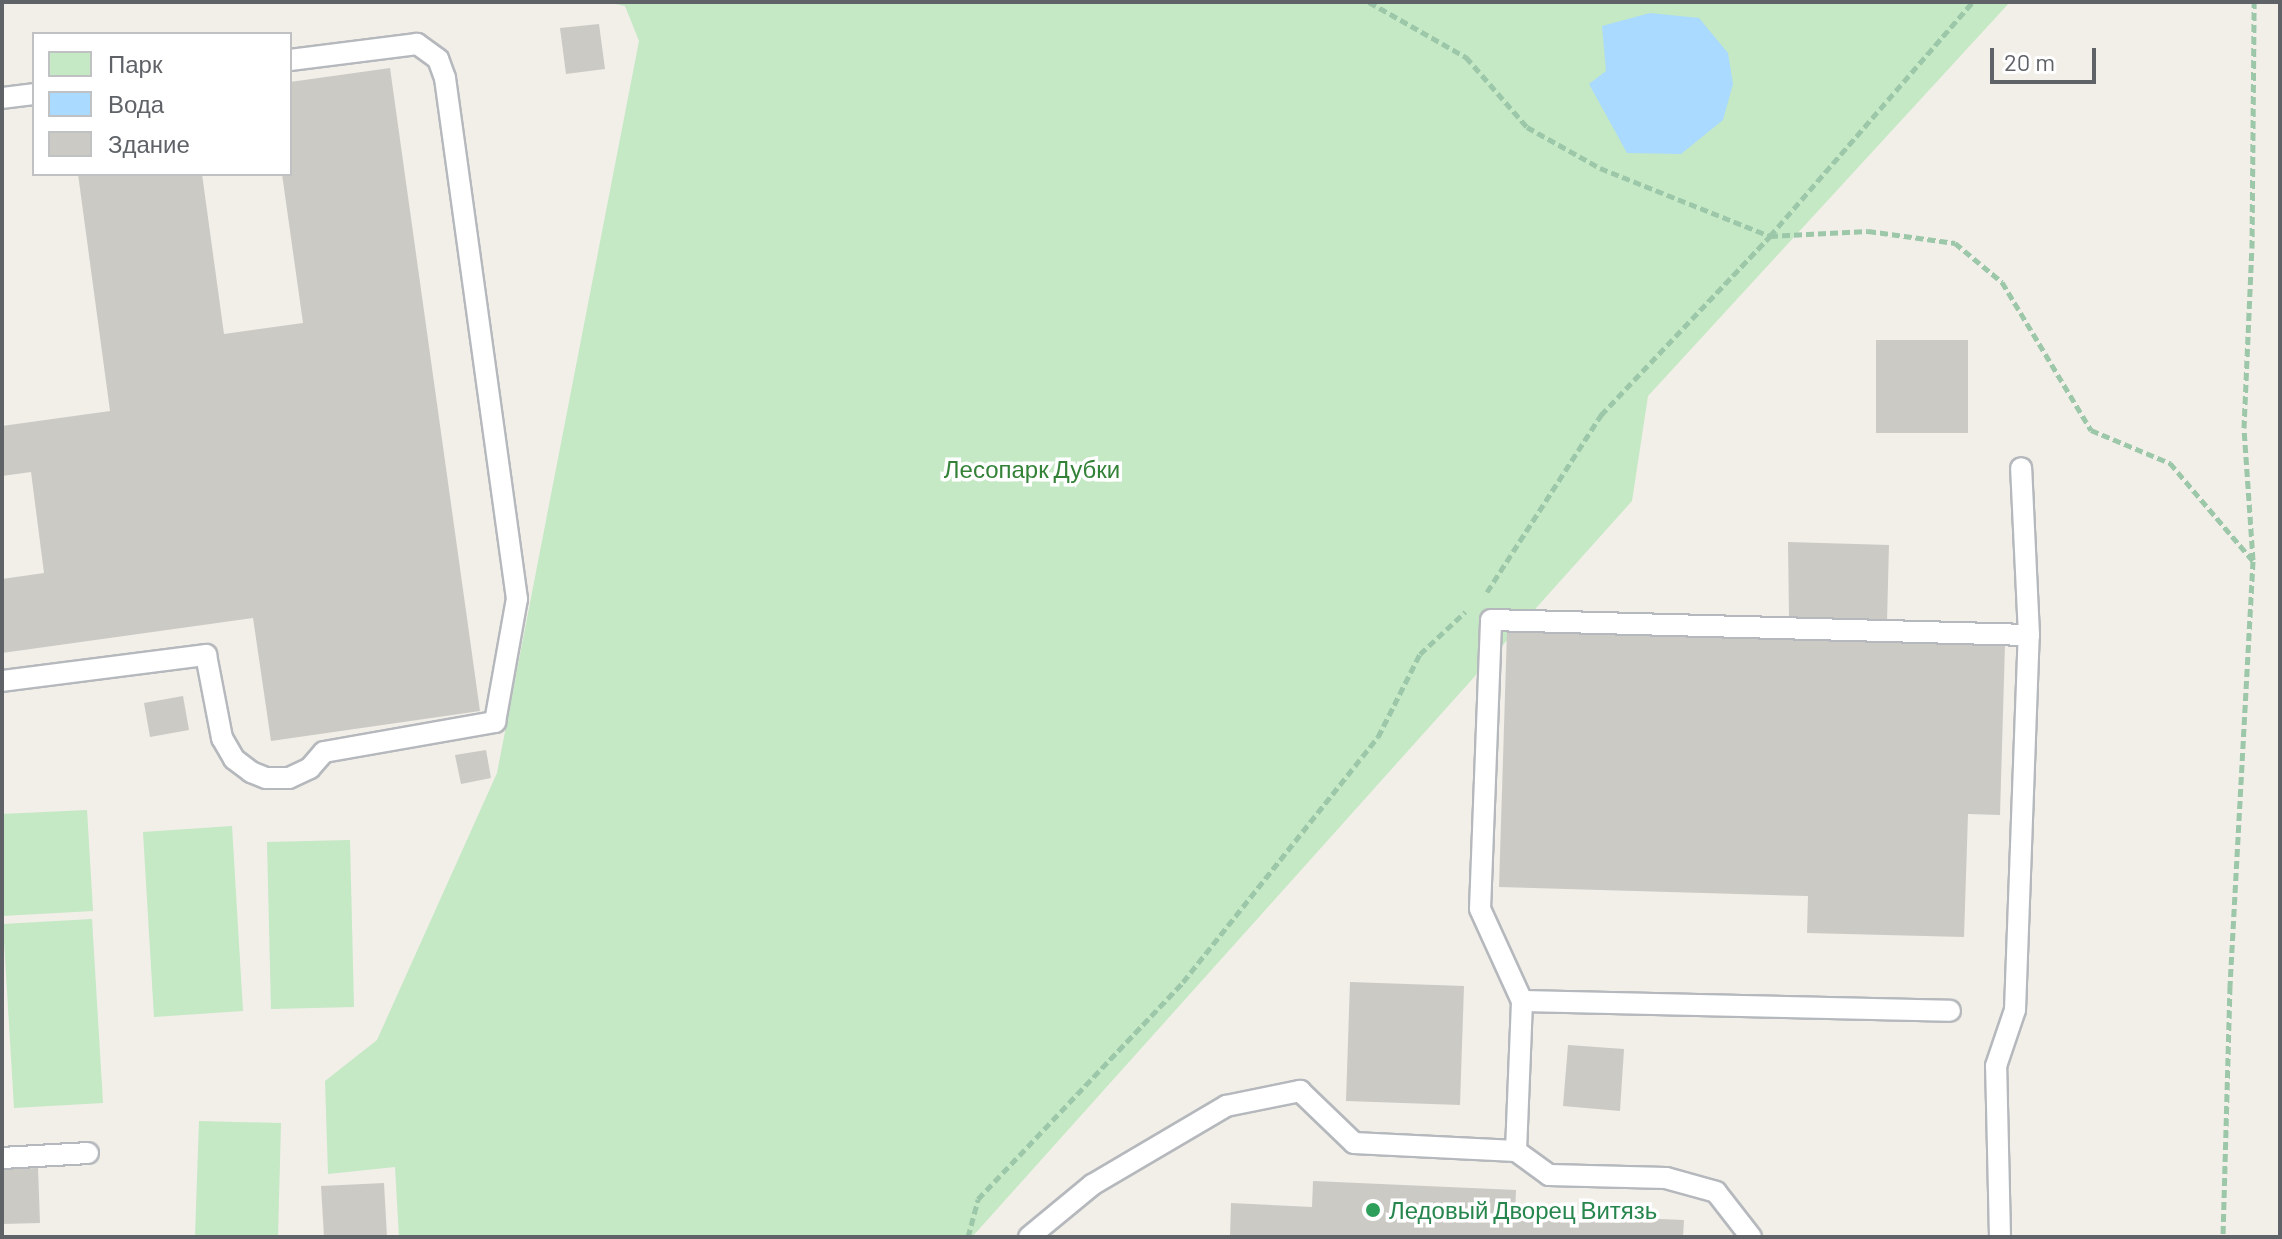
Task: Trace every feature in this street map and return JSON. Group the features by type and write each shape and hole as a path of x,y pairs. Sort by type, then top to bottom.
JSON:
{"lane":[{"path":"2,681 206,655 222,738 234,759 251,772 266,778 289,778 310,768 324,752 495,722 517,599 445,78 438,59 430,50 417,44 292,60"},
{"path":"2,98 32,94"},
{"path":"2000,1237 1996,1066 2015,1010 2029,635 2021,468"},
{"path":"1516,1151 1522,1001 1480,909 1491,620 2029,635"},
{"path":"1522,1001 1950,1011"},
{"path":"1029,1237 1092,1185 1226,1106 1300,1091 1354,1143 1516,1151 1549,1175 1666,1178 1716,1192 1751,1237"},
{"path":"2,1158 88,1153"}],"path":[{"path":"1369,2 1466,57 1527,127 1600,168 1770,236 1868,231 1955,243 2002,282 2091,430 2170,463 2253,561"},
{"path":"1479,599 1490,588 1601,415 1770,236 1973,2"},
{"path":"2223,1237 2230,986 2253,561 2244,428 2252,248 2254,2"},
{"path":"968,1237 978,1199 1183,982 1378,737 1420,654 1467,610"}],"green space":[{"name":"Лесопарк Дубки","path":"606,2 2010,2 1648,396 1632,501 972,1237 399,1237 395,1167 328,1174 325,1081 377,1040 497,773 639,41 625,6"},
{"path":"87,810 93,911 2,916 2,814"},
{"path":"232,826 243,1011 154,1017 143,832"},
{"path":"350,840 354,1007 271,1009 267,842"},
{"path":"92,919 103,1103 14,1108 3,924"},
{"path":"199,1121 281,1123 278,1237 195,1237"}],"water":[{"path":"1650,13 1699,18 1728,53 1733,84 1723,120 1681,154 1627,153 1589,84 1606,71 1602,26"}],"building":[{"path":"599,24 605,69 566,74 560,28"},
{"path":"390,68 480,711 271,741 253,618 2,653 2,579 44,573 31,472 2,476 2,426 110,411 78,176 202,176 224,334 303,323 282,176 292,176 292,82"},
{"path":"1876,340 1968,340 1968,433 1876,433"},
{"path":"1788,542 1889,545 1887,621 1789,617"},
{"path":"1507,630 2005,645 2000,815 1968,814 1964,937 1807,933 1808,896 1499,887"},
{"path":"183,696 189,730 150,737 144,703"},
{"path":"486,750 491,778 461,784 455,755"},
{"path":"1350,982 1464,986 1460,1105 1346,1101"},
{"path":"1568,1045 1624,1049 1620,1111 1563,1106"},
{"path":"38,1168 40,1223 2,1224 2,1169"},
{"name":"Ледовый Дворец Витязь","path":"1313,1181 1516,1190 1515,1213 1684,1220 1683,1237 1230,1237 1231,1203 1312,1207"},
{"path":"384,1183 387,1237 324,1237 321,1186"}],"place":[{"name":"Ледовый Дворец Витязь","path":"1373,1210"}]}
